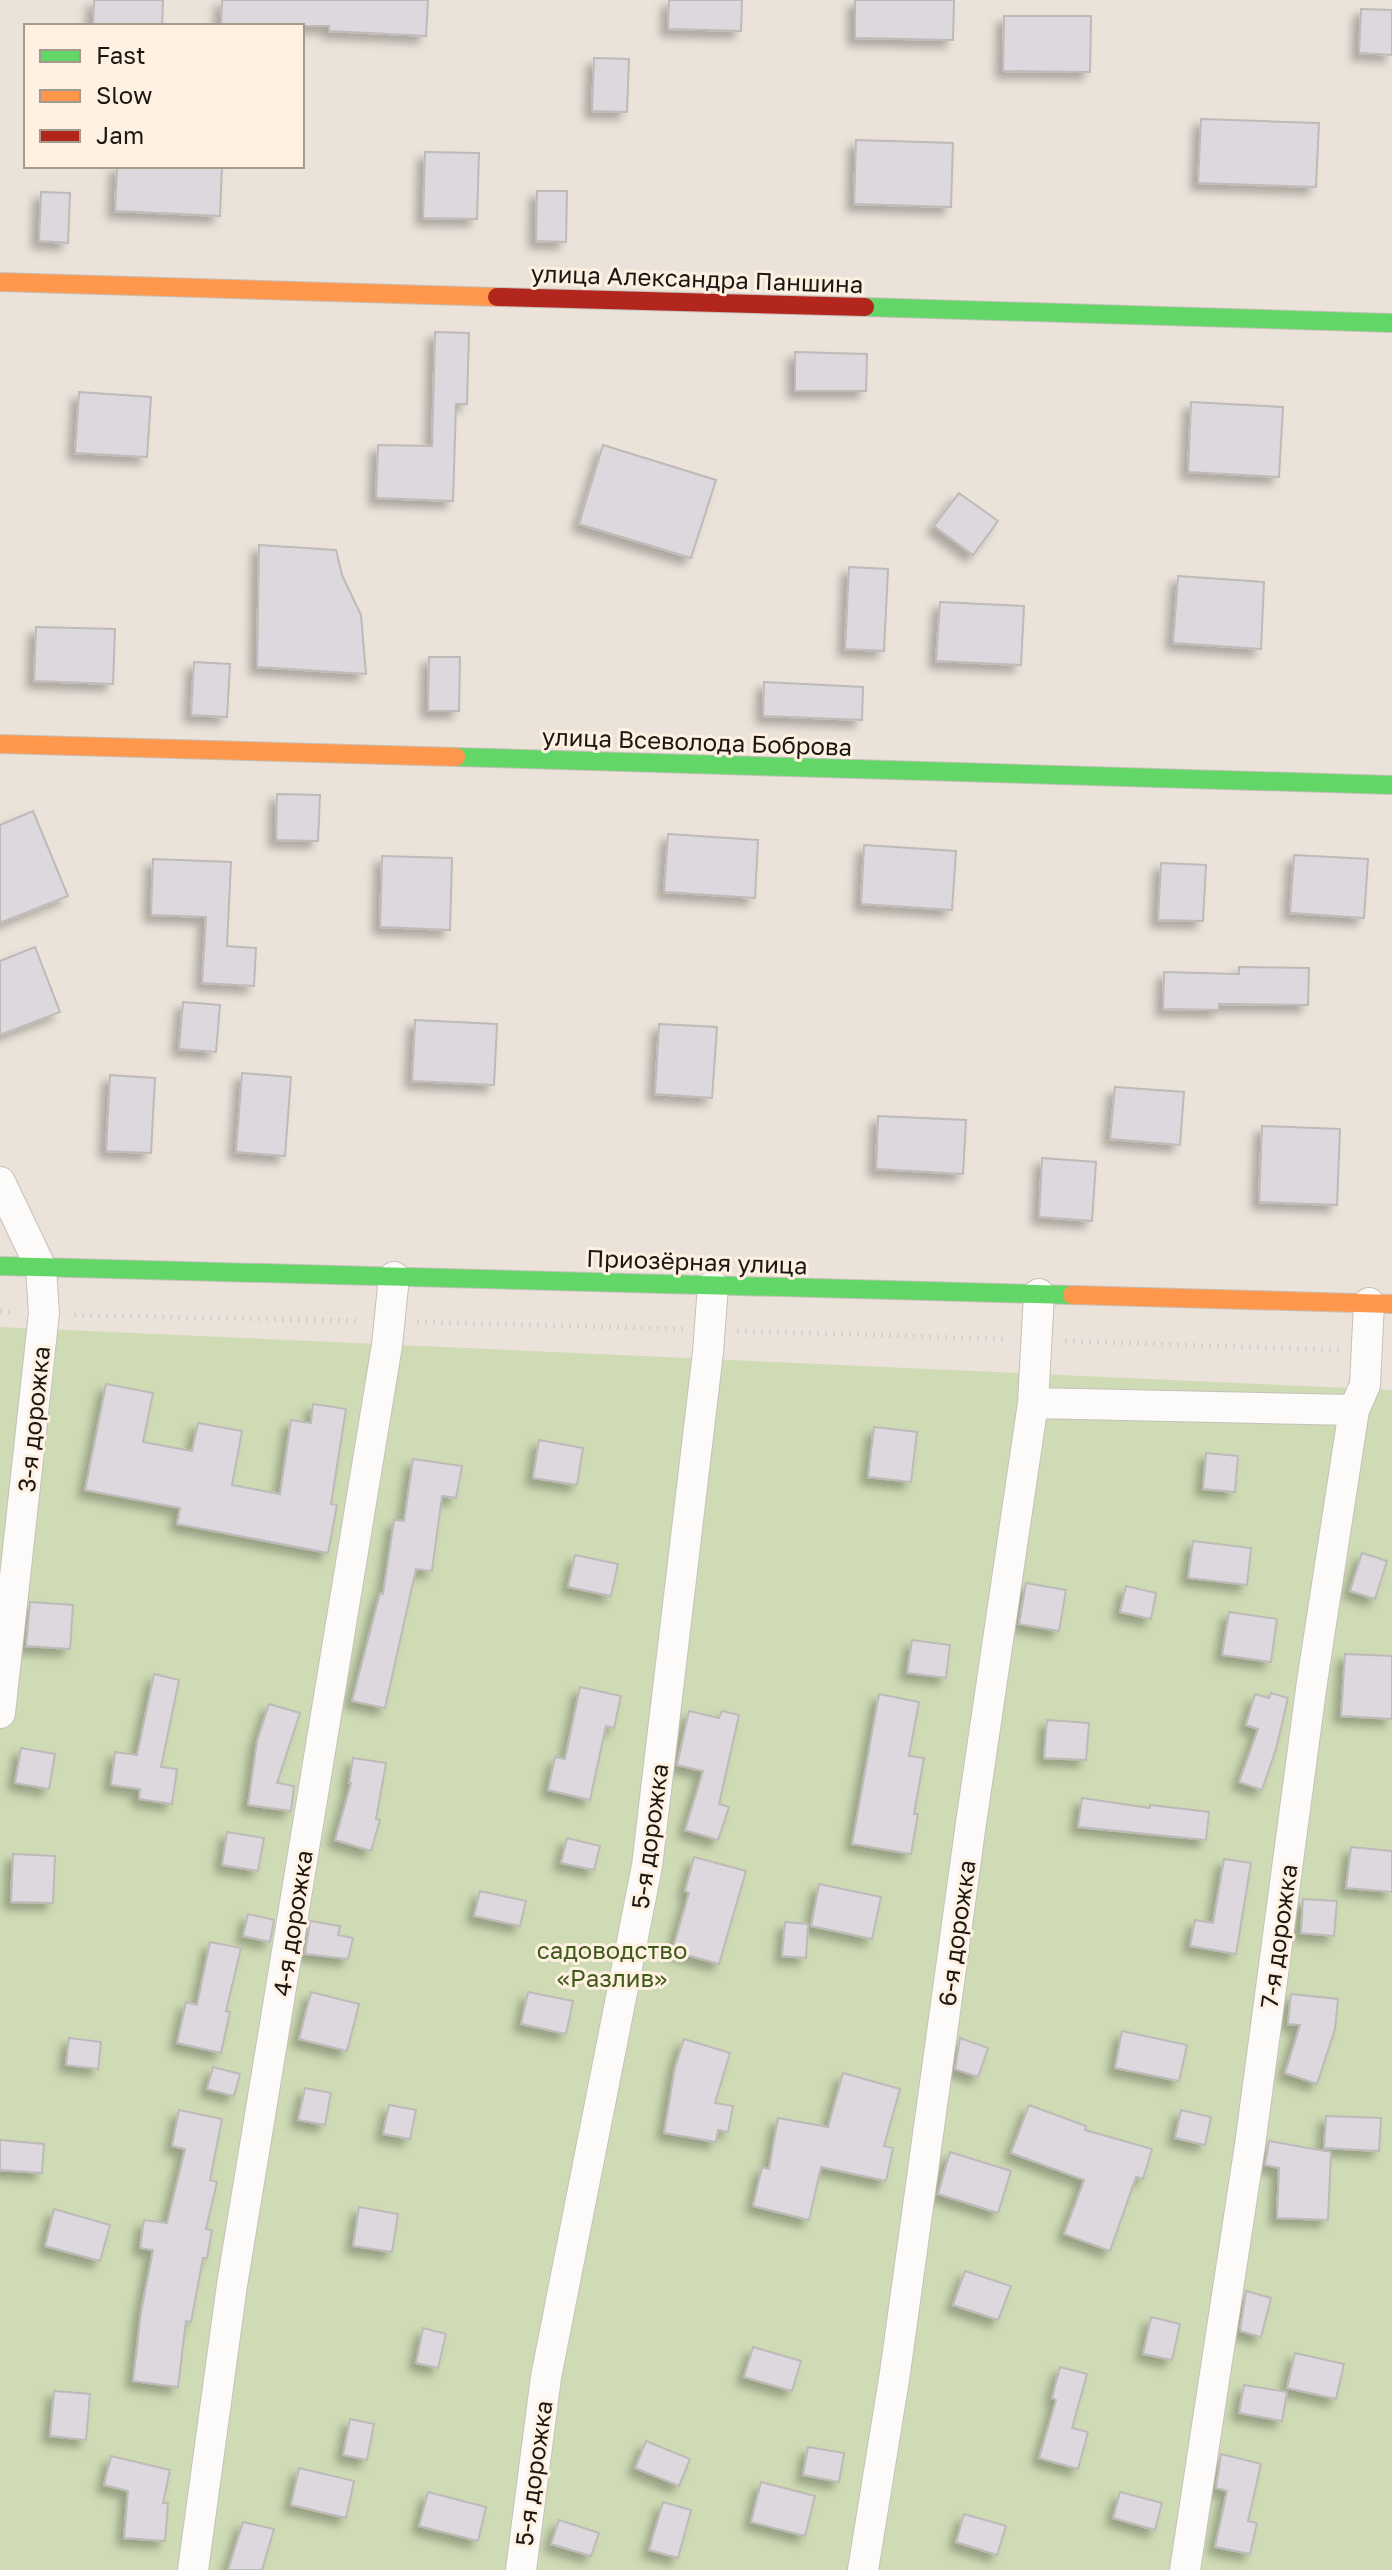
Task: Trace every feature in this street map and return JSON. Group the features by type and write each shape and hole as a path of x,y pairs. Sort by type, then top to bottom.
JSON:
{"street":[{"name":"улица Александра Паншина","path":"0,282 1392,323"},
{"name":"улица Всеволода Боброва","path":"0,744 1392,785"},
{"path":"0,1182 41,1268"},
{"name":"Приозёрная улица","path":"0,1266 1381,1303"},
{"name":"3-я дорожка","path":"0,1713 43,1324 41,1268"},
{"name":"4-я дорожка","path":"193,2570 235,2270 387,1345 394,1277"},
{"name":"5-я дорожка","path":"521,2570 546,2377 647,1866 708,1352 713,1286"},
{"name":"6-я дорожка","path":"863,2570 895,2373 1033,1403 1039,1294"},
{"name":"7-я дорожка","path":"1185,2570 1250,2145 1310,1697 1354,1410 1365,1385 1381,1303"},
{"path":"1033,1403 1354,1410"}],"green space":[{"name":"садоводство «Разлив»","path":"0,1327 1392,1390 1392,2570 0,2570"}],"building":[{"path":"94,0 163,0 162,24 93,24"},
{"path":"222,0 428,0 426,36 329,31 329,26 304,24 221,24"},
{"path":"669,0 742,0 741,31 668,29"},
{"path":"855,0 954,0 953,40 855,38"},
{"path":"1361,9 1392,10 1392,55 1359,53"},
{"path":"1004,16 1091,16 1090,72 1003,71"},
{"path":"594,58 629,59 627,112 592,111"},
{"path":"1201,119 1319,123 1316,187 1198,183"},
{"path":"856,140 953,143 951,207 854,204"},
{"path":"425,152 479,153 477,219 423,218"},
{"path":"117,168 222,168 220,216 115,211"},
{"path":"537,191 567,191 566,242 536,241"},
{"path":"41,192 70,193 68,243 39,241"},
{"path":"435,332 469,333 467,404 456,404 453,501 376,498 378,445 432,446"},
{"path":"795,352 867,354 866,391 795,391"},
{"path":"79,392 151,397 147,457 75,453"},
{"path":"1191,402 1283,407 1279,477 1188,472"},
{"path":"603,445 716,480 691,558 579,524"},
{"path":"959,493 998,521 973,555 934,526"},
{"path":"259,545 336,550 342,575 361,615 366,674 257,667"},
{"path":"849,567 888,569 884,651 845,649"},
{"path":"1178,576 1264,582 1261,649 1173,643"},
{"path":"940,602 1024,606 1021,665 936,661"},
{"path":"36,627 115,629 113,684 34,681"},
{"path":"429,657 460,657 459,711 428,711"},
{"path":"194,662 230,664 227,717 191,715"},
{"path":"764,682 863,687 862,720 763,716"},
{"path":"277,794 320,795 318,841 276,840"},
{"path":"33,811 68,896 0,923 0,825"},
{"path":"668,834 758,840 755,898 664,892"},
{"path":"864,845 956,851 952,910 861,904"},
{"path":"1294,855 1368,859 1364,918 1290,913"},
{"path":"382,856 452,858 450,930 380,927"},
{"path":"153,859 231,862 227,946 256,948 254,986 202,983 206,917 151,915"},
{"path":"1161,863 1206,865 1203,921 1158,920"},
{"path":"35,947 60,1012 0,1035 0,961"},
{"path":"1239,967 1309,968 1308,1005 1219,1004 1219,1010 1163,1009 1164,972 1239,974"},
{"path":"183,1002 220,1005 216,1052 179,1049"},
{"path":"415,1020 497,1024 494,1085 412,1081"},
{"path":"659,1024 717,1027 712,1098 655,1094"},
{"path":"242,1073 291,1077 285,1156 236,1152"},
{"path":"110,1075 155,1078 151,1153 106,1151"},
{"path":"1115,1087 1184,1092 1180,1145 1110,1139"},
{"path":"878,1116 966,1120 963,1174 876,1169"},
{"path":"1262,1126 1340,1129 1337,1205 1259,1202"},
{"path":"1042,1158 1096,1162 1092,1221 1039,1217"},
{"path":"106,1384 153,1393 143,1442 192,1451 198,1423 242,1431 232,1485 280,1494 291,1420 311,1423 313,1404 346,1409 331,1504 337,1505 328,1553 177,1524 180,1508 85,1490"},
{"path":"874,1427 917,1432 911,1482 868,1477"},
{"path":"539,1440 583,1448 577,1485 533,1478"},
{"path":"1206,1453 1238,1456 1235,1492 1203,1489"},
{"path":"413,1459 462,1466 456,1498 442,1496 432,1571 416,1569 385,1708 352,1701 380,1593 383,1594 394,1520 404,1521"},
{"path":"1193,1541 1251,1548 1247,1585 1188,1578"},
{"path":"1362,1553 1387,1561 1375,1599 1350,1591"},
{"path":"575,1555 618,1564 611,1596 568,1587"},
{"path":"1026,1583 1066,1590 1059,1631 1019,1624"},
{"path":"1126,1586 1156,1593 1151,1619 1120,1612"},
{"path":"30,1602 73,1605 70,1649 26,1646"},
{"path":"1229,1612 1277,1619 1271,1662 1222,1655"},
{"path":"912,1640 950,1645 946,1678 907,1673"},
{"path":"1345,1654 1392,1656 1392,1719 1341,1716"},
{"path":"154,1674 179,1680 161,1767 177,1769 172,1804 139,1799 140,1789 111,1785 115,1752 137,1755"},
{"path":"580,1687 621,1696 614,1728 606,1726 590,1800 548,1790 555,1757 565,1759"},
{"path":"1271,1693 1288,1698 1262,1790 1239,1782 1258,1729 1246,1725 1255,1694 1269,1698"},
{"path":"879,1694 919,1702 909,1756 924,1758 911,1854 852,1844"},
{"path":"269,1704 300,1713 277,1783 294,1786 291,1811 248,1805 257,1741"},
{"path":"689,1711 719,1718 722,1711 739,1715 719,1804 729,1807 718,1840 685,1830 703,1771 677,1765"},
{"path":"1047,1720 1089,1723 1086,1760 1044,1758"},
{"path":"21,1748 55,1754 49,1789 15,1783"},
{"path":"353,1758 386,1763 376,1819 380,1820 371,1851 335,1840 351,1783"},
{"path":"1082,1798 1150,1808 1150,1805 1209,1812 1206,1840 1078,1827"},
{"path":"227,1832 264,1838 258,1871 222,1865"},
{"path":"567,1838 600,1846 594,1870 561,1863"},
{"path":"1351,1847 1392,1851 1392,1892 1346,1888"},
{"path":"13,1854 55,1856 53,1903 11,1902"},
{"path":"694,1857 746,1871 719,1964 672,1951 689,1893 685,1891"},
{"path":"1224,1859 1251,1863 1236,1954 1190,1946 1195,1920 1213,1923"},
{"path":"819,1884 881,1897 872,1939 811,1926"},
{"path":"480,1891 526,1901 520,1926 474,1916"},
{"path":"1303,1899 1337,1901 1334,1936 1301,1933"},
{"path":"248,1914 274,1920 270,1942 243,1936"},
{"path":"310,1921 340,1926 338,1935 353,1938 348,1959 305,1954"},
{"path":"785,1922 808,1924 806,1958 782,1956"},
{"path":"210,1942 241,1948 226,2011 230,2012 221,2053 177,2043 186,2002 197,2005"},
{"path":"311,1992 359,2004 347,2051 299,2039"},
{"path":"528,1992 573,2001 566,2034 521,2024"},
{"path":"1291,1994 1338,1999 1335,2029 1317,2084 1285,2073 1300,2025 1288,2024"},
{"path":"1122,2031 1187,2045 1179,2081 1115,2068"},
{"path":"69,2038 101,2042 98,2069 66,2065"},
{"path":"960,2038 988,2048 978,2077 955,2069"},
{"path":"684,2039 730,2053 715,2103 733,2106 728,2132 718,2130 716,2142 664,2133 675,2067"},
{"path":"213,2067 240,2074 234,2096 207,2089"},
{"path":"843,2073 900,2089 884,2146 893,2148 886,2181 821,2167 809,2220 753,2206 762,2167 769,2169 778,2118 828,2127"},
{"path":"305,2088 331,2093 325,2125 298,2120"},
{"path":"389,2105 416,2110 410,2139 383,2134"},
{"path":"1029,2105 1086,2126 1085,2130 1152,2149 1143,2179 1136,2177 1110,2251 1064,2234 1084,2180 1011,2153"},
{"path":"179,2110 222,2119 210,2180 217,2182 206,2229 212,2230 207,2258 203,2258 191,2322 186,2321 178,2387 133,2381 141,2312 153,2250 140,2248 144,2220 167,2223 185,2149 172,2146"},
{"path":"1181,2110 1211,2117 1205,2145 1175,2138"},
{"path":"1326,2116 1381,2118 1379,2151 1324,2148"},
{"path":"0,2140 44,2144 42,2173 0,2170"},
{"path":"1269,2141 1331,2152 1328,2220 1277,2218 1279,2168 1265,2165"},
{"path":"950,2152 1011,2171 998,2213 938,2194"},
{"path":"359,2207 398,2214 392,2252 353,2246"},
{"path":"54,2209 110,2225 100,2261 45,2246"},
{"path":"965,2271 1011,2286 998,2320 953,2305"},
{"path":"1246,2291 1271,2298 1261,2337 1240,2331"},
{"path":"1151,2317 1180,2324 1172,2360 1143,2354"},
{"path":"423,2328 446,2334 438,2368 416,2363"},
{"path":"753,2347 801,2361 792,2391 744,2377"},
{"path":"1295,2353 1344,2364 1336,2399 1287,2388"},
{"path":"1060,2367 1087,2374 1072,2428 1088,2432 1078,2469 1039,2458 1056,2400 1052,2398"},
{"path":"1244,2385 1287,2392 1282,2421 1239,2413"},
{"path":"54,2391 90,2394 86,2440 50,2436"},
{"path":"350,2419 374,2424 367,2460 343,2455"},
{"path":"646,2441 690,2459 679,2486 635,2468"},
{"path":"808,2447 844,2453 839,2482 803,2475"},
{"path":"1221,2454 1261,2464 1248,2521 1257,2523 1250,2554 1215,2547 1227,2491 1216,2488"},
{"path":"111,2456 170,2470 163,2503 168,2503 165,2541 124,2538 128,2491 104,2485"},
{"path":"299,2468 354,2481 346,2518 291,2505"},
{"path":"761,2482 815,2496 805,2536 751,2522"},
{"path":"428,2492 486,2507 478,2541 419,2526"},
{"path":"1120,2492 1162,2503 1155,2530 1113,2518"},
{"path":"663,2502 691,2510 678,2558 649,2550"},
{"path":"964,2514 1006,2526 997,2555 956,2542"},
{"path":"559,2520 599,2533 591,2556 551,2544"},
{"path":"243,2522 274,2529 262,2570 228,2570"}],"traffic: fast":[{"path":"865,307 1392,323"},
{"path":"456,757 1392,785"},
{"path":"0,1266 1072,1295"}],"traffic: slow":[{"path":"0,282 497,297"},
{"path":"0,744 456,757"},
{"path":"1072,1295 1392,1304"}],"traffic: jam":[{"path":"497,297 865,307"}]}
